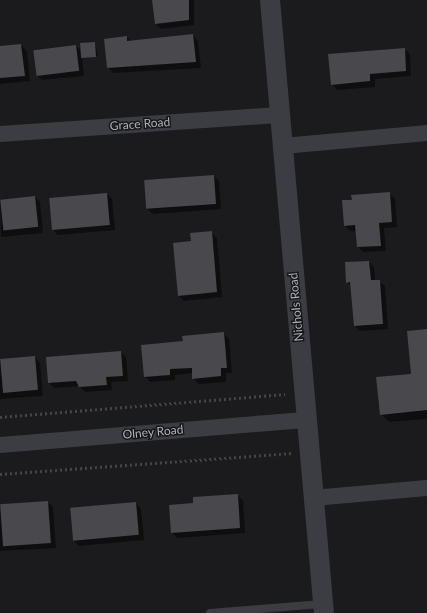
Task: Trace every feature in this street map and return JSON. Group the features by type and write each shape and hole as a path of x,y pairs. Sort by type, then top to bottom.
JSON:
{"street":[{"name":"Nichols Road","path":"270,0 281,115 305,420 324,609"},
{"name":"Grace Road","path":"0,134 281,115"},
{"path":"283,146 427,133"},
{"name":"Olney Road","path":"0,445 305,420"},
{"path":"313,498 427,488"}],"lane":[{"path":"210,613 324,609"}],"path":[{"path":"0,418 303,392"},
{"path":"0,474 308,452"}],"building":[{"path":"152,0 189,0 189,20 155,24"},
{"path":"193,34 196,62 107,68 104,39 127,36 127,41"},
{"path":"95,42 96,57 81,58 80,43"},
{"path":"21,44 25,76 0,78 0,46"},
{"path":"76,45 79,71 36,76 33,50"},
{"path":"405,48 406,71 370,74 370,81 331,85 328,54"},
{"path":"214,175 216,204 146,209 144,180"},
{"path":"390,192 392,222 379,223 381,246 357,247 355,225 344,226 342,200 352,200 351,195"},
{"path":"107,193 110,225 52,230 49,198"},
{"path":"35,196 38,227 3,230 0,200"},
{"path":"212,231 217,292 178,296 173,243 191,241 190,233"},
{"path":"369,261 371,280 380,280 383,324 354,326 350,282 346,283 345,262"},
{"path":"427,329 427,410 380,415 376,377 411,374 407,331"},
{"path":"224,332 227,368 221,368 221,376 192,379 192,368 170,369 170,375 144,377 141,345 183,341 182,336"},
{"path":"121,351 123,376 106,377 107,385 79,387 76,381 48,383 46,357"},
{"path":"35,356 38,390 3,393 0,359"},
{"path":"238,494 240,528 171,533 169,505 193,503 193,497"},
{"path":"48,501 51,543 3,546 0,504"},
{"path":"136,502 139,535 73,541 70,508"}]}
